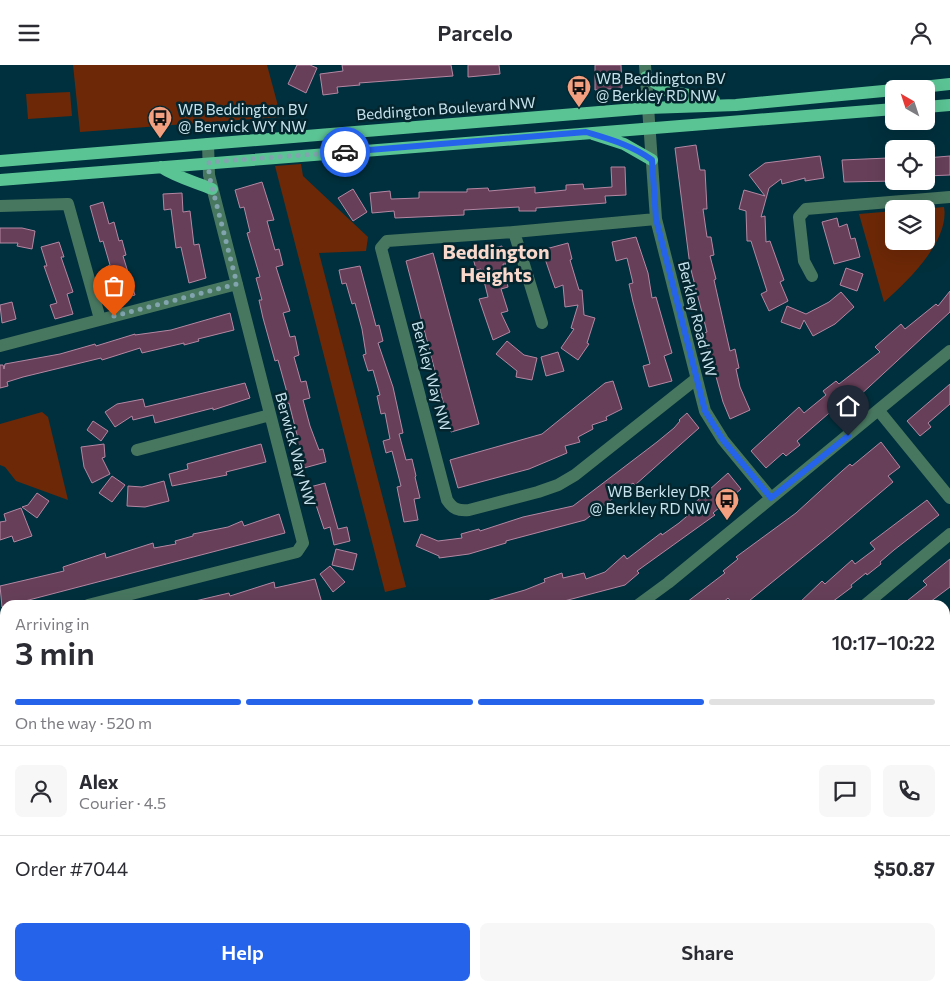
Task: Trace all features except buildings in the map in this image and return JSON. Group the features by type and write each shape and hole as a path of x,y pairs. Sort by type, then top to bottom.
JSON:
{"main road":[{"path":"646,71 668,91 736,105"},
{"path":"935,86 950,84"},
{"name":"Beddington Boulevard NW","path":"0,161 648,109 736,105 885,91"},
{"path":"935,106 950,105"},
{"path":"0,180 885,110"},
{"path":"586,132 629,146 652,160"},
{"path":"161,167 171,173 212,189"}],"street":[{"name":"Berkley Road NW","path":"646,71 656,219 705,411 723,440 771,498"},
{"name":"Berwick Way NW","path":"108,600 297,552 303,543 212,189 208,144"},
{"path":"812,276 804,261 799,217 806,209 950,197"},
{"path":"0,206 68,204 100,319"},
{"name":"Berkley Way NW","path":"656,219 387,241 381,248 447,500 452,507 459,511 469,511 558,485 591,465 696,379"},
{"path":"514,232 542,323"},
{"path":"0,345 237,284"},
{"path":"645,600 879,411 950,351"},
{"path":"879,411 950,498"},
{"path":"137,450 270,415"},
{"path":"871,600 950,535"}],"shaded area":[{"path":"73,65 267,65 281,117 80,132"},
{"path":"70,92 72,116 28,119 26,94"},
{"path":"301,164 303,176 368,237 366,251 319,253 406,587 385,592 275,166"},
{"path":"944,207 944,220 935,243 935,208"},
{"path":"885,212 885,250 931,250 914,273 884,302 859,214"},
{"path":"42,412 48,417 68,500 16,481 5,467 0,465 0,424"}],"way so far":[{"path":"114,316 237,284 209,175 209,162 345,152"}],"place":[{"name":"WB Beddington BV @ Berkley RD NW","path":"579,108"},
{"name":"WB Beddington BV @ Berwick WY NW","path":"160,139"},
{"name":"WB Berkley DR @ Berkley RD NW","path":"727,521"}],"district":[{"name":"Beddington Heights","path":"496,262"}],"route":[{"path":"345,152 586,132 624,144 643,153 652,160 656,219 705,411 723,440 771,498 848,436"}]}
